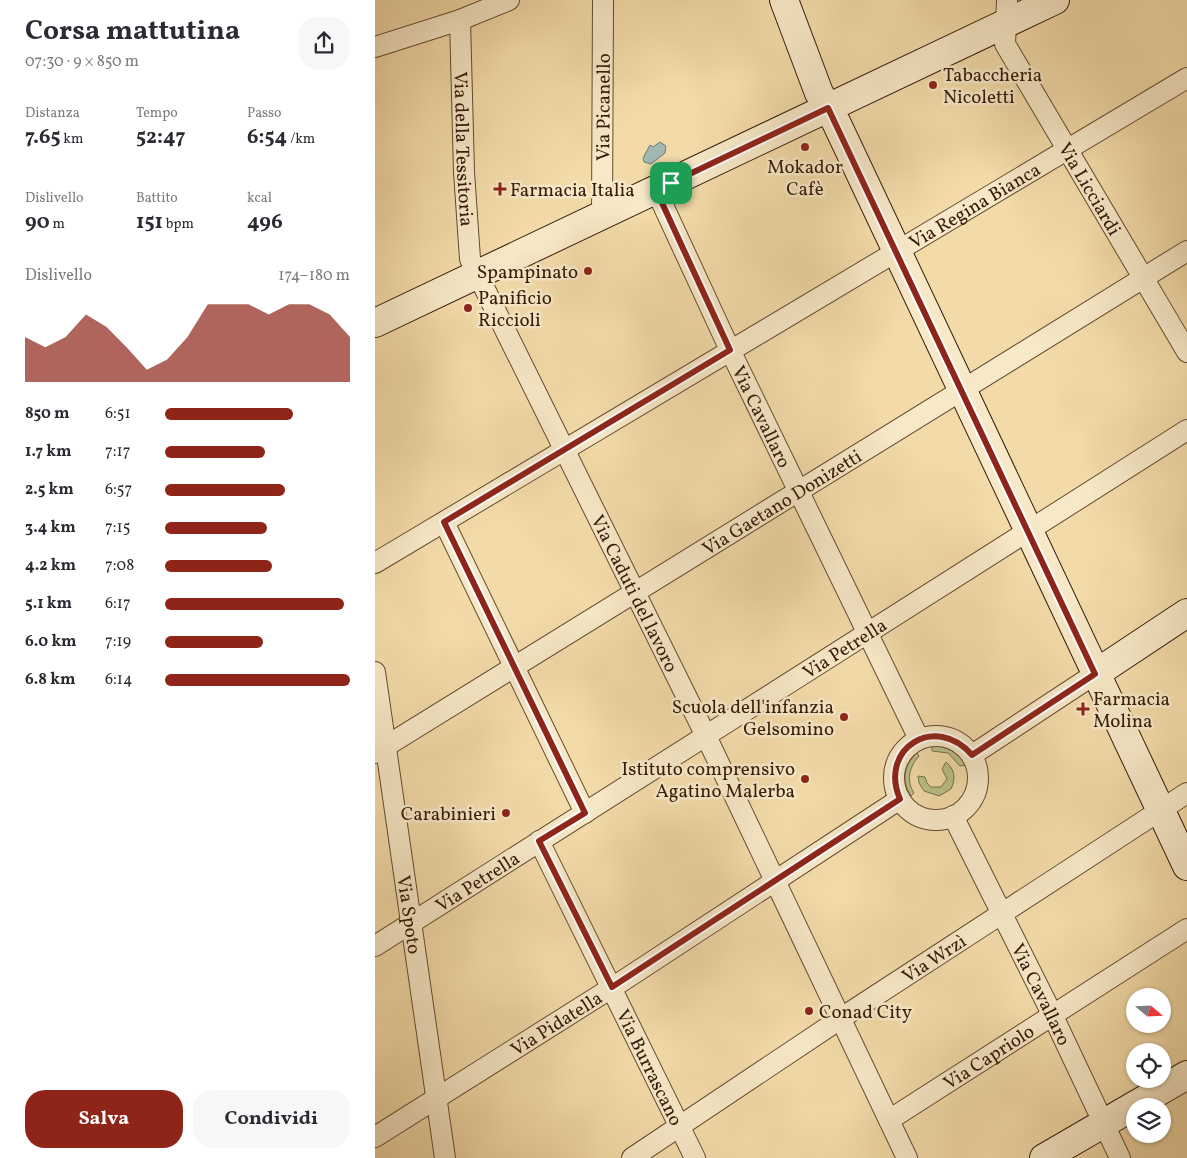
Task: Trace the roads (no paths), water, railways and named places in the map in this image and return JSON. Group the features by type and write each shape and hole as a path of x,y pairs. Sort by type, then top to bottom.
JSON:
{"street":[{"path":"375,47 460,20 509,0"},
{"name":"Via Picanello","path":"602,216 603,0"},
{"path":"784,0 819,92 963,391 1187,866"},
{"path":"375,323 828,108 1006,12 1055,0"},
{"name":"Via Licciardi","path":"1006,12 1005,44 1187,352"},
{"name":"Via della Tessitoria","path":"460,20 466,201 470,259 478,274"},
{"name":"Via Regina Bianca","path":"375,563 1187,78"},
{"name":"Via Cavallaro","path":"656,190 730,350 915,731"},
{"name":"Via Gaetano Donizetti","path":"381,750 1187,251"},
{"name":"Via Caduti del lavoro","path":"478,274 566,449 907,1158"},
{"name":"Via Petrella","path":"375,946 1187,430"},
{"path":"444,522 585,813"},
{"path":"979,750 1187,613"},
{"name":"Via Spoto","path":"375,672 381,750 413,922 445,1158"},
{"path":"915,731 954,739 979,750 976,789 957,823 929,819 893,804 894,780 898,760 910,745 915,731"},
{"name":"Via Wrzì","path":"632,1158 839,1020 1187,793"},
{"name":"Via Pidatella","path":"375,1137 612,987 893,804"},
{"name":"Via Cavallaro","path":"957,823 1052,1014 1120,1158"},
{"name":"Via Burrascano","path":"539,841 695,1158"},
{"name":"Via Capriolo","path":"889,1120 1187,929"},
{"path":"1043,1158 1187,1075"}],"water":[{"path":"660,142 666,146 665,153 651,164 644,162 643,158 650,145 653,147"}],"place":[{"name":"Tabaccheria Nicoletti","path":"933,85"},
{"name":"Mokador Cafè","path":"805,147"},
{"name":"Farmacia Italia","path":"500,189"},
{"name":"Spampinato","path":"588,271"},
{"name":"Panificio Riccioli","path":"468,308"},
{"name":"Farmacia Molina","path":"1083,709"},
{"name":"Scuola dell'infanzia Gelsomino","path":"844,717"},
{"name":"Istituto comprensivo Agatino Malerba","path":"805,779"},
{"name":"Carabinieri","path":"506,813"},
{"name":"Conad City","path":"809,1011"}]}
